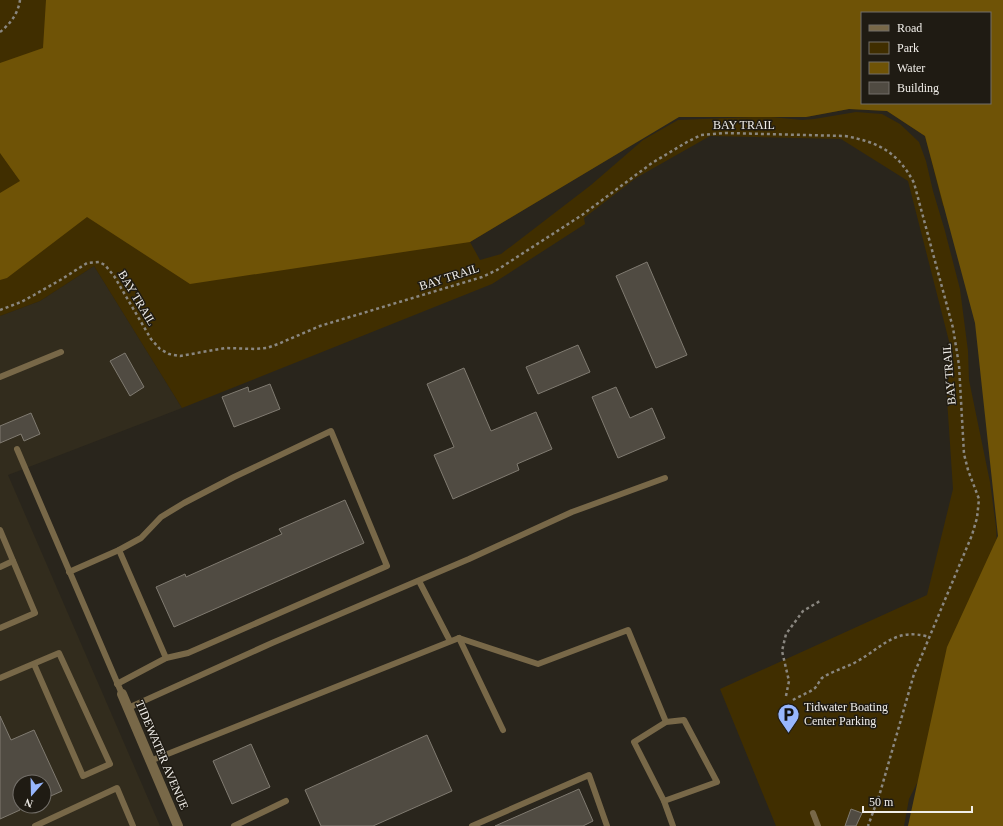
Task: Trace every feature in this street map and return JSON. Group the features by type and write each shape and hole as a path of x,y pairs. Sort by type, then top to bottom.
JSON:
{"street":[{"name":"TIDEWATER AVENUE","path":"122,694 178,826"}],"lane":[{"path":"0,377 61,352"},
{"path":"69,572 119,550 141,538 161,517 184,503 331,431 387,566 188,653 166,658 117,684"},
{"path":"17,449 122,694"},
{"path":"128,708 272,642 419,581 572,512 665,478"},
{"path":"0,530 35,613 0,628"},
{"path":"119,550 166,658"},
{"path":"0,567 13,561"},
{"path":"419,581 450,642"},
{"path":"150,761 459,638 538,664 628,630 666,722"},
{"path":"459,638 503,730"},
{"path":"0,678 59,653 110,764 84,776 34,664"},
{"path":"664,801 717,782 684,720 666,722 634,742 664,801 673,826"},
{"path":"472,826 589,775 607,826"},
{"path":"35,826 117,788 134,826"},
{"path":"234,826 286,802"},
{"path":"813,813 818,826"}],"path":[{"path":"0,32 9,25 15,16 20,0"},
{"name":"BAY TRAIL","path":"0,310 21,302 62,280 87,263 99,262 105,265 114,276 151,339 160,349 169,354 180,356 219,349 267,348 320,326 482,277 497,270 582,215 652,163 701,135 725,133 845,136 862,139 882,147 899,160 908,170 914,183 953,328 959,365 964,454 968,470 979,499 977,518 972,535 914,674 880,793 868,826"},
{"path":"786,696 789,681 782,651 786,634 803,611 820,601"},
{"path":"793,700 815,688 821,679 855,662 895,637 917,633 929,637"}],"shaded area":[{"path":"94,266 182,408 8,475 160,826 0,826 0,316 40,301"}],"green space":[{"path":"0,0 1003,0 1003,186 943,206 925,136 887,111 849,109 806,117 772,117 802,120 856,112 882,114 900,124 919,142 926,161 960,289 968,351 969,380 990,482 997,546 940,738 909,799 904,826 776,826 720,689 927,595 953,489 947,399 950,345 908,181 841,139 710,136 636,178 584,218 585,224 492,284 182,408 94,266 40,301 0,316","holes":["678,117 752,117 678,120 643,140 591,185 501,254 480,260 470,242"]}],"water":[{"path":"46,0 1003,0 1003,826 908,826 947,647 998,536 975,323 925,136 887,111 849,109 806,117 679,117 470,242 190,284 87,217 7,278 0,280 0,193 20,181 0,153 0,63 43,48"}],"building":[{"path":"647,262 687,355 656,368 616,276"},
{"path":"578,345 590,372 538,394 526,367"},
{"path":"125,353 144,387 130,396 110,361"},
{"path":"464,368 491,431 536,412 552,449 517,464 519,470 453,499 434,455 454,447 427,384"},
{"path":"270,384 280,409 234,427 222,397 248,387 249,392"},
{"path":"616,387 630,418 652,408 665,438 618,458 592,397"},
{"path":"31,413 40,434 24,441 21,434 0,443 0,426"},
{"path":"345,500 364,543 174,627 156,587 185,574 186,577 282,534 279,529"},
{"path":"0,716 11,740 34,730 62,791 52,795 52,774 12,774 12,814 0,819"},
{"path":"427,735 452,791 373,826 321,826 305,790"},
{"path":"251,744 270,787 232,804 213,761"},
{"path":"579,789 593,821 583,826 495,826"},
{"path":"851,809 862,813 856,826 845,826"}],"place":[{"name":"Tidwater Boating Center Parking","path":"789,734"}]}
